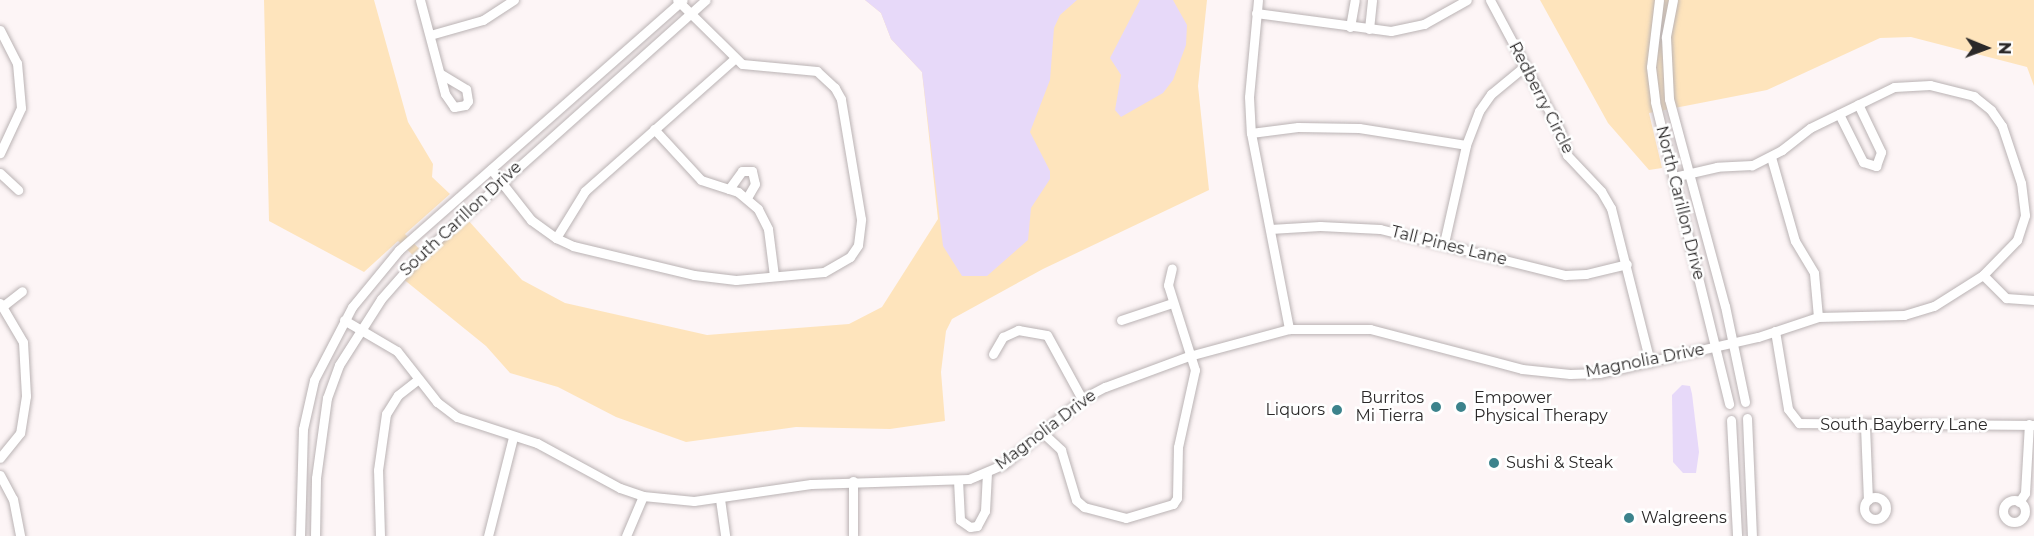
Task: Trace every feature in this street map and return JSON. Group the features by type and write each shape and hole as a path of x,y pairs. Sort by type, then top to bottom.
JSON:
{"street":[{"path":"420,0 441,74"},
{"path":"430,34 483,20 514,0"},
{"name":"South Carillon Drive","path":"315,536 316,478 327,398 339,365 399,276 501,181 706,0"},
{"path":"1258,0 1249,98 1251,133 1288,329"},
{"path":"1350,27 1355,0"},
{"path":"1369,29 1372,0"},
{"path":"1256,13 1350,27 1407,30 1467,0"},
{"name":"Redberry Circle","path":"1490,0 1560,131 1567,155 1601,191 1611,208 1650,362"},
{"name":"North Carillon Drive","path":"1659,0 1651,67 1655,102 1717,346 1729,404"},
{"name":"North Carillon Drive","path":"1673,0 1666,37 1669,99 1734,343 1745,402"},
{"path":"491,169 531,220 556,238 573,246 716,280 824,272 840,266 858,245 861,219 841,99 826,77 817,71 754,67 734,58 680,1"},
{"name":"South Carillon Drive","path":"300,536 303,429 314,380 344,320 392,258 680,1"},
{"path":"0,30 18,63 21,108 0,153"},
{"path":"556,238 585,190 734,58"},
{"path":"1444,243 1466,145 1479,111 1491,94 1525,66"},
{"path":"1674,177 1688,173 1752,165 1771,157 1810,128 1894,87 1914,84 1974,96 1991,110 2002,126 2030,216"},
{"path":"1839,114 1863,162 1875,166 1881,153 1858,104"},
{"path":"1251,133 1298,127 1359,128 1466,145"},
{"path":"654,129 688,170 714,186 729,189 747,198 768,229 774,276"},
{"path":"1771,157 1795,241 1814,273 1818,317"},
{"path":"729,189 737,175 752,171 755,184 747,198"},
{"path":"0,173 18,190"},
{"name":"Magnolia Drive","path":"344,320 397,351 417,380 457,417 545,446 620,488 643,496 685,500 720,499 811,484 853,481 958,480 987,473 1043,433 1082,399 1127,377 1189,356 1288,329 1370,329 1546,374 1599,373 1734,343 1818,317 1904,315 1934,306 1983,275 2017,240 2030,216"},
{"name":"Tall Pines Lane","path":"1269,229 1352,226 1444,243 1565,274 1586,274 1627,264"},
{"path":"1043,433 1061,450 1076,500 1084,507 1126,518 1165,509 1177,498 1178,447 1195,370 1172,303 1168,285 1172,268"},
{"path":"1983,275 2006,298 2034,300"},
{"path":"0,458 20,433 26,396 23,342 2,305 22,291"},
{"path":"1121,320 1172,303"},
{"path":"993,354 1003,338 1018,330 1047,335 1082,399"},
{"name":"South Bayberry Lane","path":"1774,331 1792,416 1809,426 2031,424"},
{"path":"380,536 378,470 386,414 398,394 417,380"},
{"path":"1747,418 1752,536"},
{"path":"1731,420 1737,536"},
{"path":"2019,502 2025,493 2031,424"},
{"path":"1865,426 1868,500"},
{"path":"488,536 513,437"},
{"path":"958,480 960,520 970,527 977,526 986,511 987,473"},
{"path":"0,475 13,499 20,536"},
{"path":"852,536 853,481"},
{"path":"626,536 643,496"},
{"path":"720,499 725,536"}],"shaded area":[{"path":"264,0 374,0 408,122 433,164 432,177 450,194 405,234 425,255 467,219 522,280 565,303 707,335 849,324 882,307 938,219 922,72 891,39 881,13 865,0 1207,0 1198,86 1209,190 1043,269 952,319 946,331 941,372 945,421 890,429 796,427 686,442 616,417 558,387 510,373 486,346 402,278 419,261 398,241 364,272 269,221"},
{"path":"865,0 1077,0 1060,15 1054,28 1050,80 1030,132 1050,171 1050,179 1031,208 1028,240 987,276 962,276 943,246 922,72 891,39 881,13"},
{"path":"1140,0 1173,0 1187,25 1186,45 1173,80 1163,93 1121,117 1115,110 1121,75 1110,58"},
{"path":"1540,0 2034,0 2034,86 2027,67 1911,37 1880,38 1767,90 1649,113 1662,168 1649,170 1608,123"},
{"path":"1682,385 1690,386 1692,394 1699,452 1696,473 1683,473 1673,462 1672,395"}],"place":[{"name":"Burritos Mi Tierra","path":"1436,407"},
{"name":"Empower Physical Therapy","path":"1461,407"},
{"name":"Liquors","path":"1337,410"},
{"name":"Sushi & Steak","path":"1494,463"},
{"name":"Walgreens","path":"1629,518"}]}
